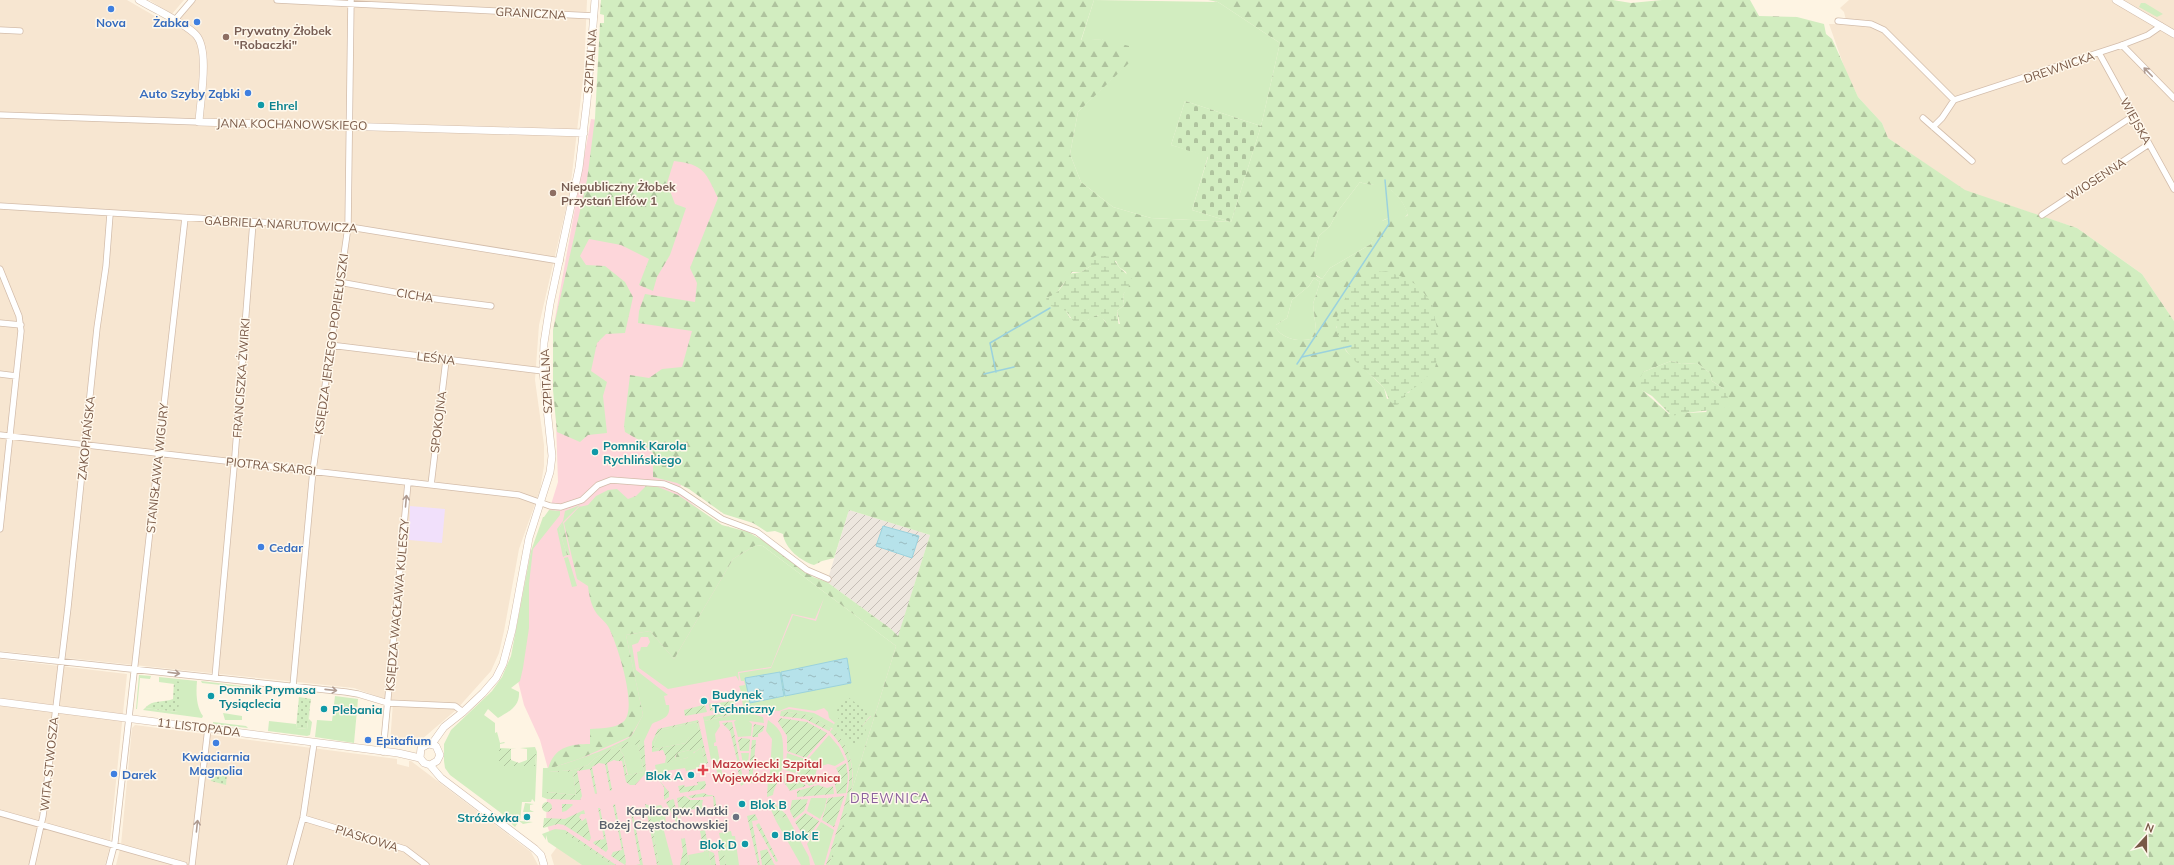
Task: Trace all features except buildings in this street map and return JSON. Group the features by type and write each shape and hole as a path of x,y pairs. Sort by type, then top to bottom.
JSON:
{"street":[{"path":"139,0 196,35 203,49 199,122"},
{"path":"174,21 192,0"},
{"name":"GRANICZNA","path":"277,0 350,2 594,16"},
{"name":"SZPITALNA","path":"457,717 491,684 504,660 526,551 552,464 543,371 547,318 576,189 584,133 595,0"},
{"path":"2116,0 2174,34"},
{"name":"KSIĘDZA JERZEGO POPIEŁUSZKI","path":"293,686 313,470 348,227 350,2"},
{"path":"1838,21 1872,24 1884,30 1954,100 1942,118 1932,127"},
{"name":"DREWNICKA","path":"1954,100 2122,45 2148,35 2160,26"},
{"path":"0,30 20,31"},
{"path":"2122,45 2174,98"},
{"name":"WIEJSKA","path":"2099,53 2174,189"},
{"name":"JANA KOCHANOWSKIEGO","path":"0,116 584,133"},
{"path":"2065,161 2133,116"},
{"path":"1923,118 1972,161"},
{"name":"WIOSENNA","path":"2042,214 2149,144"},
{"name":"GABRIELA NARUTOWICZA","path":"0,206 110,214 348,227 560,261"},
{"name":"ZAKOPIAŃSKA","path":"61,662 106,266 110,214"},
{"name":"STANISŁAWA WIGURY","path":"109,865 114,845 135,670 185,218"},
{"name":"FRANCISZKA ŻWIRKI","path":"215,678 253,222"},
{"path":"0,269 21,325 0,529"},
{"name":"CICHA","path":"339,282 421,297 492,306"},
{"path":"0,323 21,325"},
{"name":"LEŚNA","path":"330,345 543,371"},
{"name":"SPOKOJNA","path":"431,484 446,360"},
{"path":"0,374 16,376"},
{"name":"PIOTRA SKARGI","path":"0,436 313,470 519,495 552,507 567,506 582,500 598,485 611,480 664,484 679,490 722,519 757,532 808,570 828,579"},
{"name":"KSIĘDZA WACŁAWA KULESZY","path":"383,752 408,482"},
{"path":"0,655 135,670 144,669 358,694 388,703 455,706 463,712"},
{"name":"WITA STWOSZA","path":"32,865 42,824 61,662"},
{"name":"11 LISTOPADA","path":"0,702 383,752 420,754"},
{"path":"457,717 444,727 434,741 424,745 420,754 424,763 430,765 441,778 527,843 541,855 544,865"},
{"path":"450,784 442,773 438,761 440,754 439,749 442,737 457,717"},
{"path":"192,865 208,728"},
{"path":"290,865 303,818 314,743"},
{"path":"429,744 439,749"},
{"path":"430,765 438,761"},
{"path":"0,813 184,865"},
{"name":"PIASKOWA","path":"303,818 405,849 426,865"}],"shaded area":[{"path":"0,0 127,0 172,26 194,0 587,0 584,71 570,191 539,325 535,380 544,445 544,466 540,490 519,549 499,653 491,671 456,710 414,746 390,744 393,702 354,688 0,651"},
{"path":"149,0 184,0 172,14"},
{"path":"1849,0 2174,0 2174,321 2142,274 2077,228 1965,191 1888,138 1882,123 1858,97 1846,72 1829,24 1847,24 1844,12 1840,8"},
{"path":"591,119 764,146 679,493 721,527 896,646 829,865 582,865 550,833 546,823 548,769 540,740 524,705 512,657 531,551 549,511 558,482 553,330"},
{"path":"410,506 445,509 442,543 409,540"},
{"path":"849,510 930,535 898,637 891,629 827,582"},
{"path":"0,659 127,674 109,850 105,865 0,865"},
{"path":"135,725 397,759 397,764 409,767 409,761 411,761 531,852 538,865 116,865 121,845 132,728"},
{"path":"557,847 582,865 554,865 551,855"}],"green space":[{"path":"601,0 1094,0 1081,40 1102,39 1129,46 1129,63 1078,112 1070,154 1081,182 1113,207 1151,218 1231,222 1261,126 1280,43 1218,2 1208,0 1613,0 1631,3 1662,0 1750,0 1759,16 1797,17 1824,24 1826,34 1832,39 1858,97 1882,123 1888,138 1965,190 2077,228 2142,274 2174,321 2174,865 829,865 896,646 763,546 756,545 733,559 674,659 650,631 626,635 643,715 631,736 579,759 548,769 554,756 564,748 590,744 590,729 607,728 623,722 627,715 629,704 625,676 613,636 608,626 593,608 588,586 577,579 564,523 579,507 588,505 596,496 608,490 617,489 628,499 636,496 646,486 658,487 678,495 722,525 748,532 764,541 813,577 827,582 891,629 898,636 930,535 849,510 834,558 814,565 804,561 794,554 787,545 783,534 775,531 767,532 753,523 724,514 689,489 677,483 653,477 653,453 639,440 625,432 624,426 630,375 649,378 662,369 682,367 692,331 638,323 639,311 645,294 695,302 697,283 690,268 718,198 703,171 698,167 684,162 674,161 667,183 675,204 686,208 670,255 657,277 653,291 639,285 649,259 621,245 589,239 580,256 586,265 605,266 625,282 633,297 625,333 606,334 597,343 591,371 607,382 603,396 607,433 588,435 580,442 557,432 553,390 553,330 587,180 595,118 600,23 604,23 604,15 600,14","holes":["1360,182 1385,187 1390,190 1398,196 1408,215 1405,217 1392,217 1379,222 1371,244 1330,268 1322,279 1316,276 1317,271 1314,255 1319,236 1330,226 1338,211","1116,261 1119,267 1126,272 1129,284 1123,295 1124,305 1117,311 1120,324 1106,323 1102,317 1096,315 1088,320 1070,318 1066,311 1046,298 1055,295 1072,272 1081,272 1091,266 1092,262","1314,278 1320,282 1313,304 1316,330 1311,339 1292,339 1279,332 1276,325 1287,318 1292,300 1309,286","1336,326 1410,392 1387,399 1384,388 1346,351","1671,361 1681,364 1697,363 1710,373 1712,381 1724,389 1706,412 1669,414 1642,390 1643,372"]},
{"path":"1094,0 1218,2 1280,43 1261,126 1185,101 1171,145 1208,156 1192,210 1231,222 1151,218 1113,207 1081,182 1070,154 1078,112 1129,62 1102,39 1081,41"},
{"path":"2141,3 2145,3 2163,14 2157,17 2139,7"},
{"path":"1185,101 1261,126 1231,222 1192,210 1208,157 1171,145"},
{"path":"1360,182 1380,185 1390,189 1401,200 1408,214 1405,217 1388,218 1381,222 1371,244 1330,268 1322,279 1316,275 1314,255 1319,236 1330,226 1338,211"},
{"path":"1097,255 1112,257 1119,267 1133,280 1123,295 1124,305 1117,311 1119,328 1115,330 1097,315 1084,322 1074,322 1066,311 1048,305 1046,298 1060,289 1068,274 1081,272 1091,266 1091,258"},
{"path":"1386,271 1408,279 1419,287 1432,303 1439,349 1435,368 1420,384 1404,395 1403,402 1395,406 1382,386 1355,361 1345,349 1339,337 1337,326 1341,306 1355,285 1365,274"},
{"path":"1314,278 1320,282 1313,304 1316,330 1311,339 1306,340 1296,340 1283,335 1276,328 1276,325 1287,318 1292,300 1309,286"},
{"path":"1671,361 1681,364 1697,363 1710,373 1712,381 1724,389 1729,400 1725,407 1672,416 1652,396 1636,387 1643,372"},
{"path":"580,505 563,522 559,529 567,555 563,557 557,529 563,521 565,511"},
{"path":"549,510 560,511 560,515 533,549 529,584 529,628 523,668 520,681 511,688 519,692 518,702 506,714 498,718 488,709 484,715 495,723 495,733 497,732 500,743 505,743 500,744 500,748 517,748 500,749 499,766 535,766 536,754 527,754 527,749 520,748 535,747 537,752 535,802 532,799 531,802 522,802 520,821 533,822 523,824 519,821 515,827 501,813 450,775 445,768 444,744 451,730 492,691 502,677 511,656 531,551 543,517"},
{"path":"563,522 570,555 567,555 559,529"},
{"path":"756,545 763,546 896,646 851,793 853,775 850,758 843,743 832,729 843,716 862,726 871,716 837,711 842,715 835,723 829,718 828,712 824,708 815,711 789,707 779,711 768,710 764,713 743,706 742,700 744,699 739,686 745,685 744,681 741,681 739,673 771,668 793,615 816,621 824,598 815,619 792,614 771,667 738,672 739,681 736,676 668,689 639,668 637,652 640,651 641,647 647,647 650,642 648,637 641,637 638,643 632,645 636,670 668,695 664,696 666,705 669,705 667,716 652,724 644,741 623,743 595,758 588,765 574,770 548,772 573,772 576,795 548,792 547,799 542,797 543,768 550,768 573,761 624,741 632,735 643,715 626,635 650,631 674,659 733,559"},
{"path":"568,557 577,586 572,587 564,558"},
{"path":"139,675 151,676 150,679 140,678 136,709"},
{"path":"159,677 197,681 197,699 203,716 202,718 143,710 145,708 178,712 175,681 174,684 159,682"},
{"path":"174,681 181,682 178,712 145,708 151,703 173,699"},
{"path":"201,681 250,687 250,688 202,683"},
{"path":"271,689 311,693 311,695 271,691"},
{"path":"335,696 358,699 354,743 315,737 317,720 332,721"},
{"path":"299,697 311,699 307,729 296,728"},
{"path":"848,697 871,715 862,726 866,730 855,745 834,728 831,728 841,715 836,711"},
{"path":"733,701 735,703 732,707 710,711 709,704"},
{"path":"705,705 707,712 685,716 684,710"},
{"path":"310,707 309,719 312,722 310,735 307,736 268,731 269,721 296,724 296,728 307,729"},
{"path":"789,709 814,713 834,724 831,728 808,715 781,711"},
{"path":"733,711 742,712 704,721 703,717"},
{"path":"742,711 763,717 764,723 749,721 752,724 751,736 738,737 734,722 736,720 719,721 720,726 715,734 716,742 714,743 714,746 717,746 723,778 719,780 714,760 711,760 704,721 728,716"},
{"path":"781,711 808,715 831,728 829,731 805,719 780,716"},
{"path":"223,713 242,716 242,720 225,720"},
{"path":"780,718 807,722 827,733 806,758 787,751 787,736 778,722"},
{"path":"698,720 708,763 705,764 702,747 695,752 690,750 677,753 675,757 676,761 665,763 666,757 663,750 652,752 652,742 658,729","holes":["697,722 699,730 692,730 686,743 654,749 654,743 660,730"]},
{"path":"768,720 777,728 782,737 783,765 781,772 778,775 768,779 770,773 772,739 766,731"},
{"path":"213,722 246,726 248,728 213,724"},
{"path":"697,722 699,731 689,737 686,743 654,749 654,743 660,730"},
{"path":"732,722 744,784 741,786 738,764 730,731 722,723"},
{"path":"754,724 764,726 763,731 758,734 758,737 752,737"},
{"path":"832,729 844,744 850,760 852,777 851,795 847,813 829,865 826,865 844,809 849,785 848,764 845,753 839,742 830,732"},
{"path":"829,735 839,747 845,760 835,766 828,764 818,767 809,758"},
{"path":"742,738 750,739 749,751 740,751 738,740"},
{"path":"638,740 644,741 646,773 635,785 630,785 626,782 622,761 614,760 607,763 612,790 610,791 605,764 599,763 592,767 597,793 595,794 590,769 577,771 582,796 580,800 547,799 547,792 576,795 573,772 548,772 574,770 588,765 595,758 623,743","holes":["638,744 644,772 627,775 623,754 619,749"]},
{"path":"752,740 756,740 752,783 748,782"},
{"path":"638,743 644,772 628,775 623,754 619,749"},
{"path":"702,747 705,764 699,765 699,768 686,771 685,768 666,771 667,778 663,779 656,771 655,765 687,758"},
{"path":"499,749 511,749 511,760 519,763 527,760 527,754 536,754 535,766 499,766"},
{"path":"690,750 694,751 693,756 676,761 675,759 677,753"},
{"path":"741,753 749,753 748,764 743,764"},
{"path":"787,753 805,759 795,773 785,770"},
{"path":"808,761 817,769 815,776 817,783 809,786 797,773"},
{"path":"846,763 848,777 846,793 837,794 835,785 839,774 836,768"},
{"path":"212,772 227,774 226,785 211,781"},
{"path":"781,772 773,795 767,797 768,779 776,777"},
{"path":"785,773 797,776 806,786 790,791 784,782"},
{"path":"655,775 669,792 669,797 664,800 664,787"},
{"path":"705,781 706,785 704,789 680,793 678,786 684,785 685,787 698,785 697,782"},
{"path":"818,785 827,788 833,786 834,794 797,797 797,791"},
{"path":"704,793 712,795 715,797 717,811 700,814 699,808 680,812 682,830 677,798 685,796 690,800 703,800 702,805 704,809 714,808 713,796 691,798 688,796"},
{"path":"844,796 834,827 822,820 828,798"},
{"path":"811,798 827,798 824,811 820,819 807,811"},
{"path":"673,799 674,800 680,830 666,802"},
{"path":"808,799 804,811 794,819 790,811 792,800"},
{"path":"547,802 552,807 547,812 542,807"},
{"path":"774,802 788,818 783,817 776,821 768,803"},
{"path":"525,803 534,804 530,805 530,810 534,812 523,812"},
{"path":"562,804 573,805 566,811 562,812"},
{"path":"615,804 626,862 625,865 611,856 613,852 622,850 613,805"},
{"path":"645,804 648,805 659,865 657,865"},
{"path":"648,805 661,805 664,811 666,821 664,831 673,865 659,865"},
{"path":"598,808 600,808 608,849 606,852 593,843 604,839"},
{"path":"584,810 585,814 581,814 579,817 582,821 586,818 591,838 589,841 564,825 558,824 543,828 544,818 565,819"},
{"path":"634,810 637,812 633,814 643,865 636,865 640,864 631,814 627,814 628,811"},
{"path":"805,813 819,821 806,841 795,822"},
{"path":"755,814 758,820 752,821 760,865 758,865 747,816"},
{"path":"783,817 788,818 809,857 810,865 801,865 776,821"},
{"path":"821,822 834,830 824,865 815,865 807,844"},
{"path":"759,823 778,861 776,862 756,825"},
{"path":"555,829 565,830 564,832 612,865 582,865 548,842 546,835 546,840 542,834"},
{"path":"565,830 616,865 612,865 563,832"},
{"path":"705,830 709,851 704,852 700,831"},
{"path":"731,831 732,836 735,836 739,865 726,865 719,833"},
{"path":"685,838 689,865 680,865 683,851 681,839"},
{"path":"723,848 726,865 720,865 718,852"},
{"path":"767,849 775,865 762,865 760,851"},
{"path":"709,851 711,865 689,865 688,855"},
{"path":"709,851 714,853 716,865 711,865"}],"water":[{"path":"883,526 919,536 912,558 876,546"},
{"path":"847,658 851,683 785,696 781,672"},
{"path":"780,672 784,696 750,703 745,678"}],"waterway":[{"path":"1297,364 1389,224 1385,180"},
{"path":"996,372 990,343 1050,308"},
{"path":"1302,357 1351,346"},
{"path":"984,374 1014,367"}],"place":[{"name":"Nova","path":"111,9"},
{"name":"Żabka","path":"197,22"},
{"name":"Prywatny Żłobek \"Robaczki\"","path":"226,37"},
{"name":"Auto Szyby Ząbki","path":"248,93"},
{"name":"Ehrel","path":"261,105"},
{"name":"Niepubliczny Żłobek Przystań Elfów 1","path":"553,193"},
{"name":"Pomnik Karola Rychlińskiego","path":"595,452"},
{"name":"Cedar","path":"261,547"},
{"name":"Pomnik Prymasa Tysiąclecia","path":"211,696"},
{"name":"Budynek Techniczny","path":"704,701"},
{"name":"Plebania","path":"324,709"},
{"name":"Epitafium","path":"368,740"},
{"name":"Kwiaciarnia Magnolia","path":"216,743"},
{"name":"Mazowiecki Szpital Wojewódzki Drewnica","path":"703,770"},
{"name":"Darek","path":"114,774"},
{"name":"Blok A","path":"691,775"},
{"name":"Blok B","path":"742,804"},
{"name":"Stróżówka","path":"527,817"},
{"name":"Kaplica pw. Matki Bożej Częstochowskiej","path":"736,817"},
{"name":"Blok E","path":"775,835"},
{"name":"Blok D","path":"745,844"}],"district":[{"name":"DREWNICA","path":"890,798"}]}
